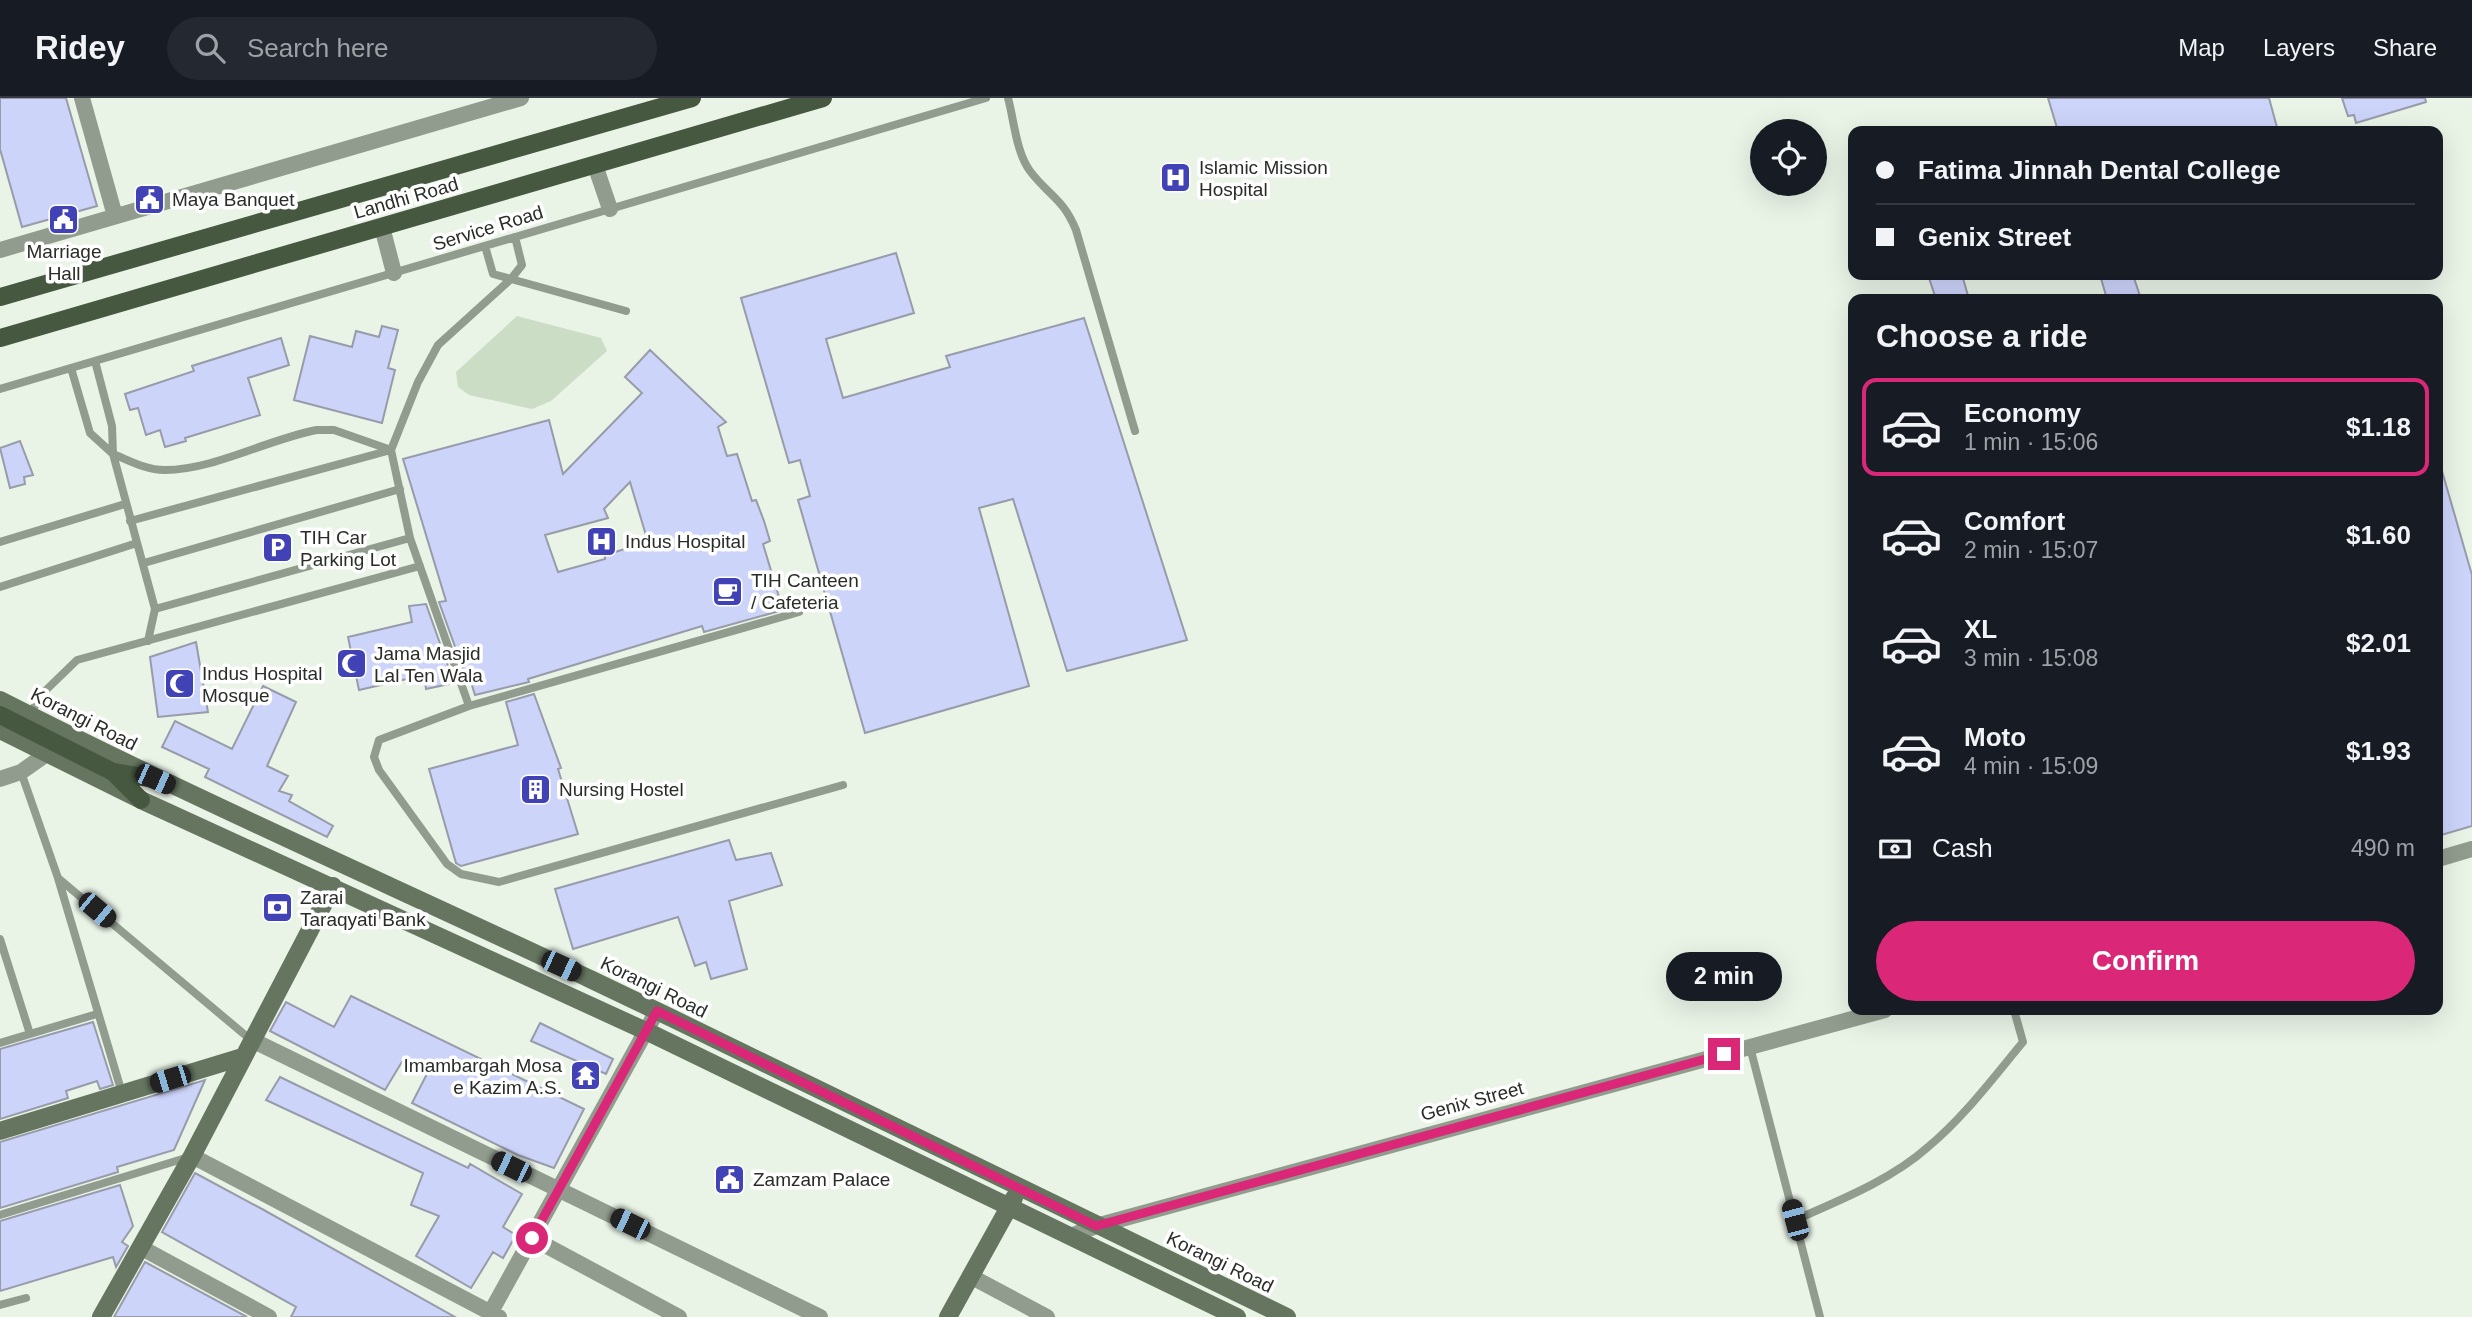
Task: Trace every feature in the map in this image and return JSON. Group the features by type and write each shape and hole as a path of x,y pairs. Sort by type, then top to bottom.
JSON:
{"main road":[{"name":"Landhi Road","path":"0,297 692,98"},
{"name":"Landhi Road","path":"0,338 823,98"},
{"name":"Korangi Road","path":"0,700 155,779 345,864 657,1011 1287,1317"},
{"path":"0,716 113,772 155,779"},
{"path":"0,730 141,800 648,1032 1237,1317"},
{"path":"113,772 141,800"},
{"path":"101,1317 192,1156 333,886"},
{"path":"0,1131 242,1057"},
{"path":"947,1317 1021,1187"}],"street":[{"path":"82,98 115,216"},
{"path":"0,250 521,98"},
{"path":"596,165 610,209"},
{"path":"382,227 394,273"},
{"path":"0,779 21,772 74,737"},
{"path":"2443,858 2472,849"},
{"path":"192,1156 493,1316 532,1238 648,1032 657,1011"},
{"name":"Genix Street","path":"1071,1236 1096,1226 1867,1015"},
{"path":"252,1040 820,1317"},
{"path":"532,1238 679,1317"},
{"path":"140,1247 269,1317"},
{"path":"970,1276 1047,1317"}],"lane":[{"name":"Service Road","path":"0,389 986,98"},
{"path":"1008,98 1023,158 1030,170 1061,201 1076,230 1135,431"},
{"path":"469,706 410,538 391,450 418,382 438,345 512,279 522,265 515,237"},
{"path":"485,246 493,274 626,311"},
{"path":"95,361 112,426 113,454 125,504 155,609 148,641"},
{"path":"71,368 90,433 113,454 145,467 165,470 191,467 317,430 334,430 391,450"},
{"path":"130,521 391,450"},
{"path":"144,563 400,489"},
{"path":"0,542 125,504"},
{"path":"155,609 410,538"},
{"path":"0,587 137,543"},
{"path":"29,715 44,692 77,660 420,566"},
{"path":"799,612 469,706 379,740 374,757 379,770 438,854 461,874 478,880 508,881 843,785"},
{"path":"21,772 58,878 122,1093"},
{"path":"58,878 252,1040"},
{"path":"0,939 30,1034"},
{"path":"0,1042 97,1014"},
{"path":"1795,1220 1864,1188 1927,1148 1982,1093 2023,1042 2015,1015"},
{"path":"1750,1047 1820,1317"},
{"path":"0,1215 192,1156"},
{"path":"0,1305 26,1298"}],"green space":[{"path":"517,316 601,338 607,351 551,401 532,409 469,395 458,387 456,372"}],"building":[{"path":"0,98 66,98 97,206 22,227 0,149"},
{"path":"2048,98 2269,98 2277,126 2056,126"},
{"path":"2342,98 2425,98 2426,102 2356,123 2354,115 2348,116"},
{"path":"896,253 914,313 826,339 843,398 950,367 946,356 1084,318 1187,640 1067,671 1013,499 979,508 1029,686 865,733 798,500 810,496 800,460 789,463 741,298"},
{"path":"1930,280 1963,280 1968,294 1934,294"},
{"path":"2101,280 2135,280 2139,294 2106,294"},
{"path":"382,326 398,330 388,368 395,370 382,423 294,400 310,336 352,347 356,331 379,337"},
{"path":"281,338 289,365 248,378 260,415 185,438 186,441 165,447 160,430 146,435 138,408 130,410 125,394 194,371 192,366"},
{"path":"650,350 726,422 718,427 727,456 737,454 752,501 756,500 764,521 770,541 763,544 783,610 704,632 702,626 528,679 529,682 475,695 439,602 446,601 403,459 549,420 563,474 642,393 625,377","holes":["630,482 648,542 605,555 605,559 558,572 545,535 608,518 604,509"]},
{"path":"20,441 33,475 24,477 25,484 10,488 0,448"},
{"path":"2443,474 2472,575 2472,826 2443,835"},
{"path":"426,604 454,683 426,689 424,675 359,690 348,637 412,622 409,606"},
{"name":"Indus Hospital Mosque","path":"196,642 208,712 158,717 150,657"},
{"path":"263,686 296,702 267,766 288,776 279,791 292,795 289,801 333,826 327,837 205,777 209,769 162,747 175,721 232,749"},
{"name":"Nursing Hostel","path":"534,694 561,768 558,769 578,834 461,866 456,863 429,769 518,745 506,702"},
{"path":"729,840 736,860 771,853 782,885 729,901 747,969 711,979 706,962 695,966 678,917 573,949 555,889"},
{"path":"351,996 584,1109 554,1168 518,1155 412,1103 428,1072 403,1060 385,1090 270,1031 286,1002 334,1027"},
{"path":"93,1022 113,1085 100,1089 97,1081 66,1091 68,1098 0,1119 0,1049"},
{"path":"540,1023 613,1059 606,1074 531,1041"},
{"path":"280,1077 468,1168 470,1164 522,1194 503,1227 516,1235 503,1258 493,1252 471,1288 416,1256 439,1216 411,1205 423,1173 266,1100"},
{"path":"205,1080 174,1150 117,1167 118,1172 0,1208 0,1142"},
{"path":"195,1173 455,1317 291,1317 296,1307 162,1232"},
{"path":"120,1185 133,1226 122,1242 128,1246 116,1267 113,1257 0,1291 0,1221"},
{"path":"145,1262 247,1317 114,1317"}],"place":[{"name":"Islamic Mission Hospital","path":"1176,178"},
{"name":"Maya Banquet","path":"149,199"},
{"name":"Marriage Hall","path":"64,220"},
{"name":"Indus Hospital","path":"602,541"},
{"name":"TIH Car Parking Lot","path":"277,548"},
{"name":"TIH Canteen / Cafeteria","path":"728,591"},
{"name":"Jama Masjid Lal Ten Wala","path":"351,664"},
{"name":"Indus Hospital Mosque","path":"179,684"},
{"name":"Nursing Hostel","path":"536,789"},
{"name":"Zarai Taraqyati Bank","path":"277,908"},
{"name":"Imambargah Mosa e Kazim A.S.","path":"585,1076"},
{"name":"Zamzam Palace","path":"730,1179"}],"route":[{"path":"532,1238 648,1032 657,1011 1096,1226 1724,1054"}]}
